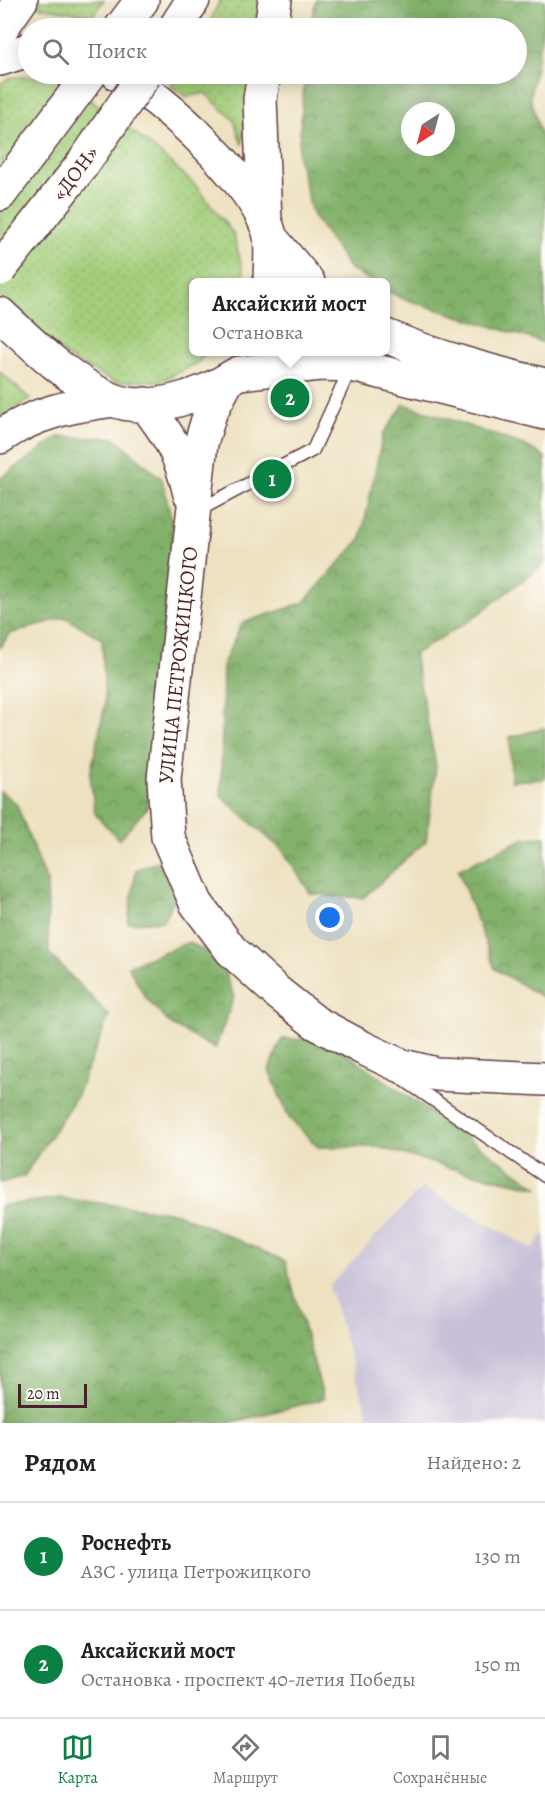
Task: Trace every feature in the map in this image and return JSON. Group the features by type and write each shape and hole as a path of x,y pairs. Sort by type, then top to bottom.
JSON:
{"main road":[{"path":"0,30 21,0"},
{"path":"128,18 141,0"},
{"path":"272,18 275,0"},
{"path":"0,59 18,53"},
{"path":"0,194 82,84"},
{"path":"132,84 170,110 248,191 268,230 305,278"},
{"name":"«ДОН»","path":"0,269 82,165 138,84"},
{"path":"262,84 260,99 270,278"},
{"path":"0,314 70,374 129,402"},
{"path":"390,338 421,351 485,371 545,385"},
{"path":"0,437 19,424 61,408 129,402 154,405 196,394 239,368 320,364 352,365 545,413"},
{"name":"УЛИЦА ПЕТРОЖИЦКОГО","path":"239,368 210,413 201,443 164,779 168,837 196,903 231,950 316,1023 361,1047 399,1065 436,1074 545,1079"},
{"name":"УЛИЦА ПЕТРОЖИЦКОГО","path":"129,402 169,434 184,466 194,513"}],"lane":[{"path":"194,513 313,450 352,365"},
{"path":"361,1047 383,1065 545,1176"}],"shaded area":[{"path":"422,1187 533,1249 545,1231 545,1423 370,1423 329,1286"}],"green space":[{"path":"42,0 104,0 93,16 36,6"},
{"path":"220,0 264,0 261,18 212,18"},
{"path":"316,0 545,0 545,17 530,97 545,149 545,343 401,298 390,292 390,278 366,278 350,269 312,214 298,156 304,84 527,84 527,18 312,18"},
{"path":"11,77 18,77 18,84 62,84 94,102 153,147 196,186 233,233 245,278 189,278 189,356 204,356 197,363 161,381 114,382 69,358 0,298 0,84"},
{"path":"251,84 242,145 234,120 205,93 187,97 170,85"},
{"path":"0,372 30,399 0,418"},
{"path":"404,404 524,445 545,457 545,563 471,620 414,654 436,766 426,841 363,898 311,894 283,851 221,796 223,664 242,623 303,603 361,539 383,434"},
{"path":"58,437 115,438 162,479 173,527 147,808 119,840 95,814 90,775 105,704 102,639 65,617 9,634 0,648 0,479"},
{"path":"545,728 545,779 511,781 510,737"},
{"path":"0,791 16,803 47,882 49,953 109,1016 76,1097 24,1176 0,1183"},
{"path":"545,837 545,996 542,997 495,969 458,870 525,838"},
{"path":"159,861 179,890 163,921 128,923 136,870"},
{"path":"189,942 220,959 234,997 215,1049 170,1024 145,997 128,966"},
{"path":"282,1039 327,1040 539,1188 457,1170 378,1147 318,1147 289,1118 269,1070"},
{"path":"61,1198 177,1213 285,1261 324,1399 229,1423 0,1423 0,1206"}],"place":[{"name":"Аксайский мост","path":"290,398"},
{"name":"Роснефть","path":"272,479"}]}
